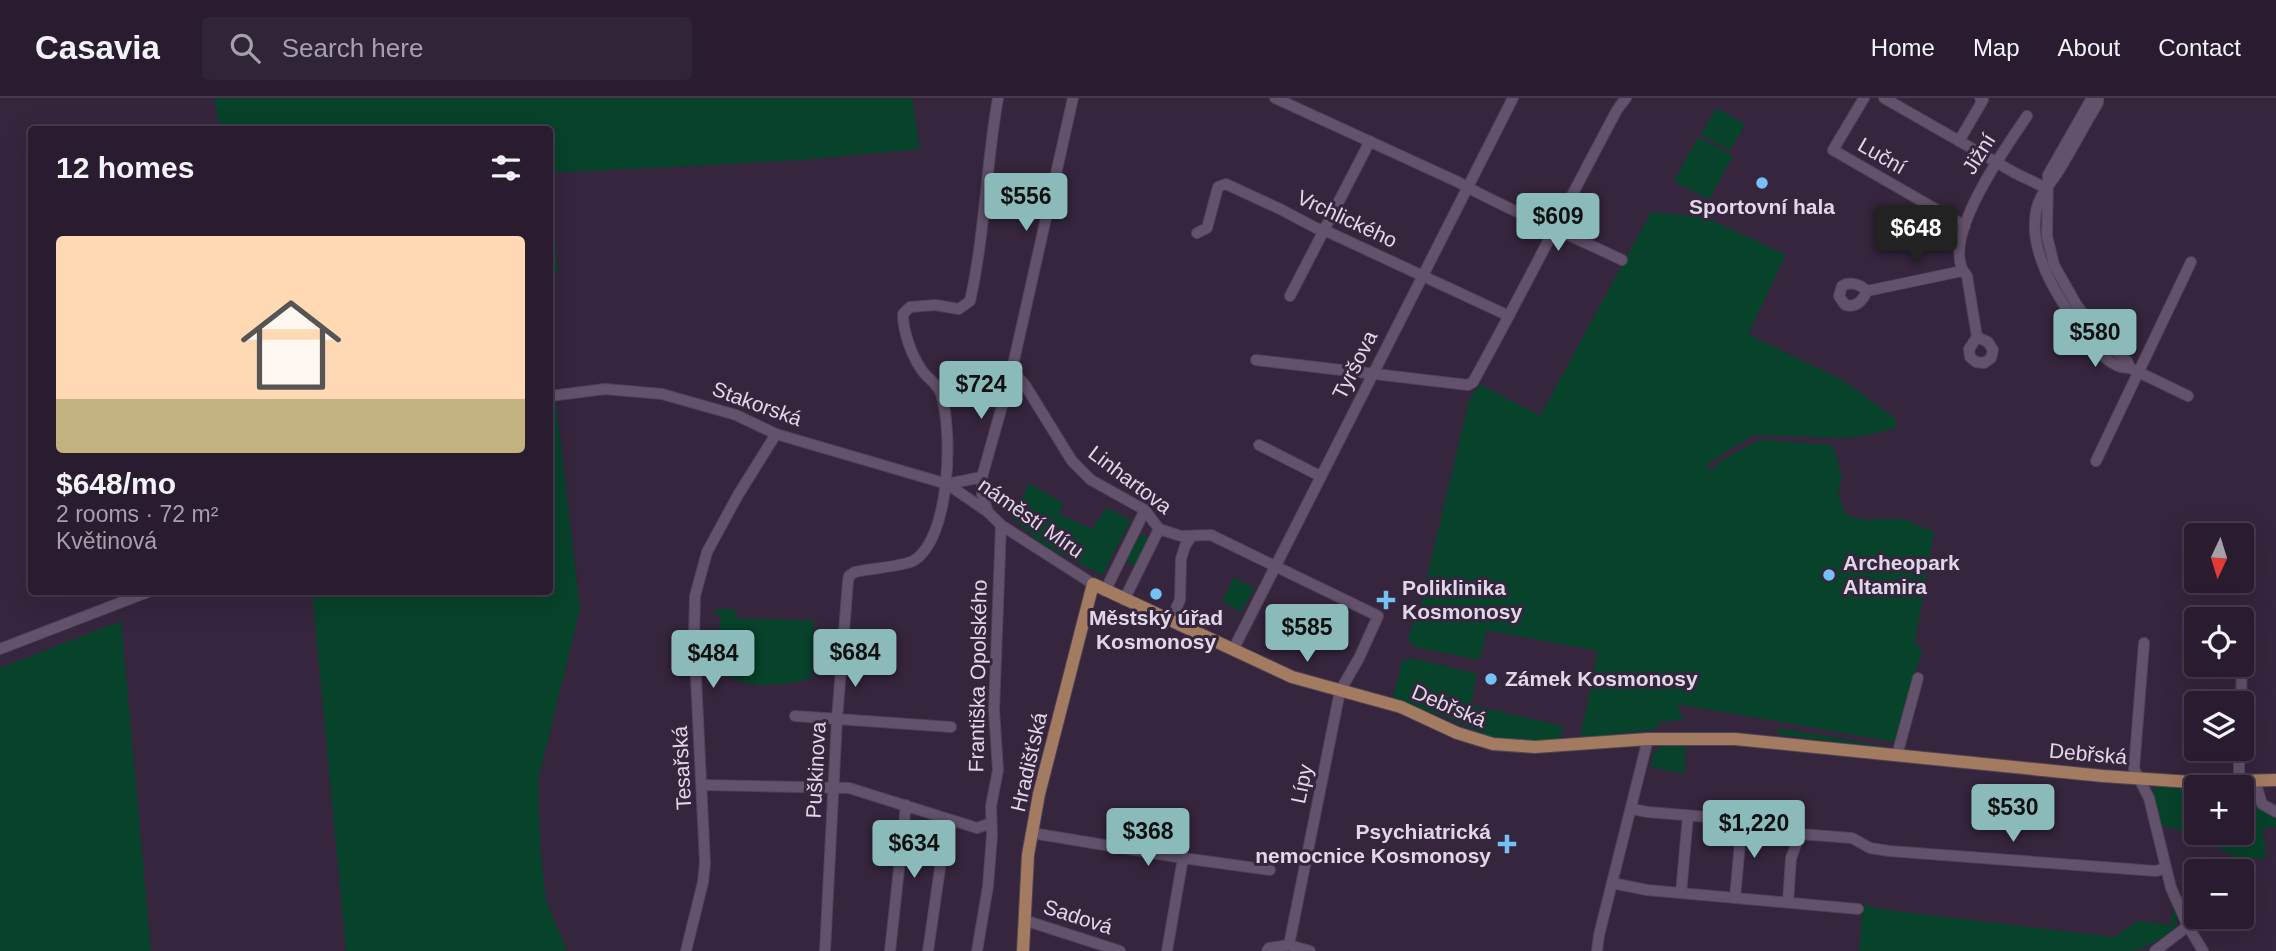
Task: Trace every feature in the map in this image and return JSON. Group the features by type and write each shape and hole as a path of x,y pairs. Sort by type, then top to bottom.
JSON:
{"main road":[{"name":"Debřská","path":"1093,584 1105,592 1292,677 1401,707 1466,737 1493,744 1535,747 1648,739 1767,741 2184,781"},
{"name":"Hradišťská","path":"1023,951 1028,855 1039,794 1093,584"},
{"name":"Debřská","path":"2255,781 2276,780"}],"street":[{"path":"982,477 947,484 944,408 940,391 934,381 921,370 903,328 903,314 909,307 935,305 959,309 970,301 978,265 991,138 998,98"},
{"path":"988,512 982,494 982,477 1011,374 1073,98"},
{"path":"1275,98 1622,260"},
{"name":"Tyršova","path":"1233,650 1513,98"},
{"path":"1256,359 1468,385 1473,382 1617,110 1626,98"},
{"name":"Luční","path":"1864,98 1833,150 1965,226"},
{"path":"1884,98 2046,188"},
{"path":"1959,141 1983,100 1980,98"},
{"path":"2092,98 2046,188 2047,236 2054,265 2088,331 2115,365 2122,369 2135,370 2188,396"},
{"path":"2066,149 2098,103 2098,98"},
{"name":"Jižní","path":"1977,337 1967,276 1962,271 1959,253 1961,236 1975,197 2027,116"},
{"path":"1290,296 1370,141"},
{"name":"Vrchlického","path":"1197,233 1207,228 1218,187 1223,184 1508,316"},
{"path":"2096,461 2135,370 2191,262"},
{"path":"1867,291 1962,271"},
{"name":"Linhartova","path":"1011,374 1017,376 1025,385 1072,461 1091,480 1145,510 1159,529 1191,537 1211,535 1378,616"},
{"name":"Stakorská","path":"553,396 605,389 663,394 736,415 776,434 947,484"},
{"name":"Tesařská","path":"686,951 703,882 705,841 694,637 695,596 707,552 776,434"},
{"path":"1259,445 1320,476"},
{"name":"náměstí Míru","path":"947,484 988,512 1001,525 1093,584"},
{"name":"Puškinova","path":"825,951 837,719 849,576 855,572 911,562 922,554 931,542 939,522 947,484"},
{"path":"1105,592 1145,510"},
{"name":"Františka Opolského","path":"977,951 988,887 991,806 998,771 994,710 1001,525"},
{"path":"1125,600 1159,529"},
{"path":"1170,621 1180,600 1181,559 1191,537"},
{"path":"0,649 140,595"},
{"name":"Lípy","path":"1289,945 1340,691 1378,616"},
{"path":"2144,643 2134,769 2148,798 2171,888 2184,917"},
{"path":"1897,755 1918,678"},
{"path":"795,716 951,727"},
{"path":"1597,951 1648,739"},
{"path":"2255,781 2262,804 2276,812"},
{"path":"702,785 834,786 849,788 977,828 991,823"},
{"path":"890,951 906,805"},
{"path":"1632,809 1793,824 1800,834 1857,840 1870,848 2147,870 2165,868"},
{"path":"1681,893 1688,816"},
{"path":"928,951 947,820"},
{"path":"1735,898 1742,820"},
{"path":"1032,833 1270,870"},
{"path":"1788,902 1791,859 1800,834"},
{"path":"1167,951 1183,858"},
{"path":"1612,883 1647,890 1858,909"},
{"name":"Sadová","path":"1024,920 1120,951"},
{"path":"2155,951 2184,929"},
{"path":"2190,929 2203,951"},
{"path":"1267,951 1269,948 1289,945 1310,951"}],"green space":[{"path":"214,98 912,98 920,149 801,160 553,173 553,126 219,126"},
{"path":"1716,108 1745,124 1730,151 1701,134"},
{"path":"1698,137 1733,156 1709,200 1674,181"},
{"path":"1651,212 1705,217 1786,255 1748,334 1844,381 1896,419 1896,428 1862,436 1841,438 1753,435 1707,464 1710,471 1722,460 1760,440 1833,445 1842,477 1838,494 1845,514 1865,520 1903,519 1934,532 1915,642 1922,650 1895,742 1678,704 1683,720 1659,722 1658,729 1580,738 1598,651 1487,630 1480,660 1415,647 1408,639 1419,611 1469,400 1480,384 1540,416"},
{"path":"553,219 558,273 553,274"},
{"path":"555,397 580,609 538,781 540,846 546,900 567,951 346,951 312,595 553,595"},
{"path":"1029,483 1063,503 1059,514 1092,529 1106,508 1131,520 1102,575 1044,545 1011,518"},
{"path":"1140,535 1145,535 1148,539 1132,566 1126,560"},
{"path":"1234,577 1254,588 1242,612 1222,602"},
{"path":"734,608 736,617 744,619 814,620 811,679 765,685 733,679 722,673 719,660 721,616 716,615 715,610"},
{"path":"121,621 151,951 0,951 0,668"},
{"path":"1412,658 1477,674 1471,705 1563,726 1560,740 1526,743 1491,737 1445,717 1392,699 1403,660"},
{"path":"1779,728 1885,746 1886,747 1778,735"},
{"path":"1662,746 1686,746 1684,774 1650,767 1654,752"},
{"path":"2156,785 2184,786 2184,832 2159,826 2152,793"},
{"path":"2254,800 2276,815 2276,827 2263,828 2266,859 2236,856 2214,845 2254,845"},
{"path":"1863,904 1879,909 2114,937 2137,921 2171,925 2173,908 2177,925 2163,937 2133,951 1859,951"}],"place":[{"name":"Sportovní hala","path":"1762,183"},
{"name":"Archeopark Altamira","path":"1829,575"},
{"name":"Městský úřad Kosmonosy","path":"1156,594"},
{"name":"Poliklinika Kosmonosy","path":"1386,600"},
{"name":"Zámek Kosmonosy","path":"1491,679"},
{"name":"Psychiatrická nemocnice Kosmonosy","path":"1507,844"}]}
